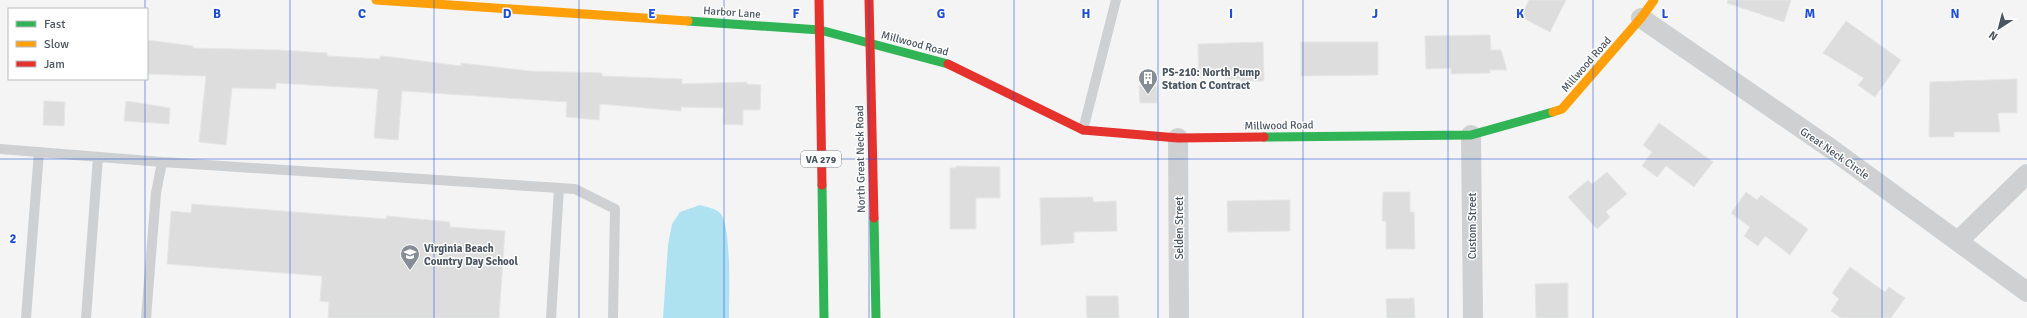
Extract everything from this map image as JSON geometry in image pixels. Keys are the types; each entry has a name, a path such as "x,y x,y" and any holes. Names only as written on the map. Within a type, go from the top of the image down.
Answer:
{"street":[{"name":"Harbor Lane","path":"376,0 548,6 820,30 869,43"},
{"name":"VA 279","path":"819,0 824,318"},
{"name":"North Great Neck Road","path":"869,0 876,318"},
{"name":"Millwood Road","path":"869,43 941,61 1083,130 1178,138 1471,135 1562,109 1641,18 1654,0"},
{"name":"Great Neck Circle","path":"1641,18 1830,148 2027,292"},
{"name":"Custom Street","path":"1471,135 1473,318"},
{"name":"Selden Street","path":"1178,138 1179,318"},
{"path":"1958,241 2027,174"}],"lane":[{"path":"1083,130 1116,0"},
{"path":"0,149 162,162 575,189 614,209 612,318"},
{"path":"26,318 39,152"},
{"path":"86,318 98,157"},
{"path":"146,318 156,193 162,162"},
{"path":"551,318 559,188"}],"water":[{"path":"700,205 718,211 724,220 729,262 729,318 663,318 668,245 672,224 680,212"}],"building":[{"path":"1529,0 1566,0 1550,32 1521,17"},
{"path":"1728,0 1791,0 1784,22 1727,3"},
{"path":"1846,21 1901,60 1875,97 1858,85 1864,78 1823,53"},
{"path":"1490,35 1491,50 1501,50 1507,70 1490,70 1490,73 1451,74 1451,68 1426,69 1425,36"},
{"path":"148,40 193,46 193,48 280,50 327,53 327,56 380,59 380,56 461,66 461,63 530,71 602,73 602,76 682,79 682,84 747,82 747,84 761,85 760,110 743,110 743,125 723,124 724,108 681,107 681,111 600,104 599,120 566,117 567,102 402,91 398,140 374,138 378,89 276,83 276,89 232,88 226,145 199,142 206,76 148,74"},
{"path":"1263,42 1264,81 1225,79 1225,76 1199,77 1198,44"},
{"path":"1301,42 1378,42 1378,75 1301,76"},
{"path":"2017,79 2017,113 1998,113 2000,132 1954,132 1954,137 1929,137 1930,82"},
{"name":"PS-210: North Pump Station C Contract","path":"1139,86 1157,86 1157,103 1140,103"},
{"path":"44,101 65,102 64,126 43,125"},
{"path":"126,101 170,108 169,124 124,121"},
{"path":"1659,123 1713,162 1694,187 1666,166 1657,177 1642,166 1652,152 1643,145"},
{"path":"956,166 1000,167 1000,198 976,198 976,229 950,229 950,168 956,168"},
{"path":"1607,172 1627,194 1606,212 1610,217 1597,229 1568,197 1588,180 1592,184"},
{"path":"1383,192 1410,192 1410,212 1414,212 1415,249 1386,249 1386,221 1382,221"},
{"path":"1746,192 1757,200 1761,195 1808,229 1790,255 1765,236 1758,246 1744,236 1750,227 1731,213"},
{"path":"1093,197 1093,202 1116,201 1117,231 1074,232 1074,243 1041,245 1040,198"},
{"path":"1290,200 1290,231 1228,232 1227,201"},
{"path":"192,204 386,219 387,216 450,222 450,227 505,231 499,318 328,318 329,302 320,301 322,276 167,264 171,211 191,213"},
{"path":"1850,267 1885,292 1889,287 1905,298 1891,318 1841,318 1831,311 1839,299 1832,293"},
{"path":"1568,283 1568,318 1536,318 1535,284"},
{"path":"1086,296 1118,296 1119,318 1087,318"},
{"path":"1414,298 1415,318 1387,318 1386,299"}],"traffic: fast":[{"path":"688,21 820,30 948,64"},
{"path":"1264,137 1471,135 1553,112"},
{"path":"822,185 824,318"},
{"path":"874,218 876,318"}],"traffic: slow":[{"path":"376,0 688,21"},
{"path":"1553,112 1562,109 1641,18 1654,0"}],"traffic: jam":[{"path":"819,0 822,185"},
{"path":"869,0 874,218"},
{"path":"948,64 1083,130 1178,138 1264,137"}],"place":[{"name":"PS-210: North Pump Station C Contract","path":"1148,95"},
{"name":"Virginia Beach Country Day School","path":"410,271"}]}
